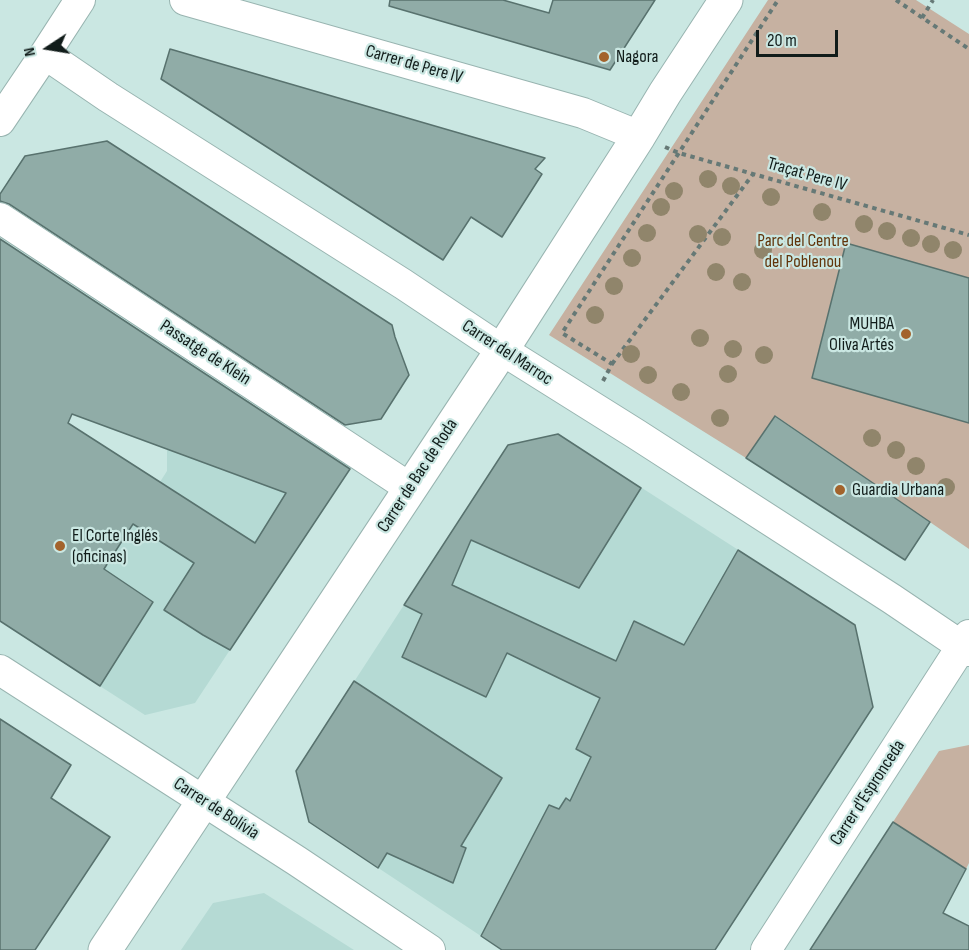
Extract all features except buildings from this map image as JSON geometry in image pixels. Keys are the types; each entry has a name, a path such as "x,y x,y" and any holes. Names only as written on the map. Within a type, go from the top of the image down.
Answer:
{"main road":[{"name":"Carrer de Bac de Roda","path":"105,950 502,350 726,0"}],"street":[{"path":"0,120 80,0"},
{"name":"Carrer de Pere IV","path":"185,0 583,113 639,136"},
{"name":"Carrer del Marroc","path":"45,54 108,97 403,284 502,350 892,599 967,644"},
{"name":"Passatge de Klein","path":"0,218 410,488"},
{"name":"Carrer d'Espronceda","path":"766,950 967,644"},
{"name":"Carrer de Bolívia","path":"0,670 297,861 430,950"}],"path":[{"path":"612,364 562,333 778,0"},
{"path":"896,0 969,49"},
{"path":"922,18 933,0"},
{"name":"Traçat Pere IV","path":"639,136 679,153 969,235"},
{"path":"603,382 612,364 753,174"}],"shaded area":[{"path":"558,434 855,625 873,707 715,950 502,950 309,822 296,771 508,445"},
{"path":"310,438 351,466 195,703 145,715 50,654 167,471 167,449 279,490"},
{"path":"264,893 354,950 181,950 213,903"}],"green space":[{"name":"Parc del Centre del Poblenou","path":"768,0 916,0 969,34 969,549 776,416 746,458 549,335"},
{"path":"969,745 969,863 966,869 893,822 939,751"}],"place":[{"name":"Nagora","path":"604,57"},
{"name":"MUHBA Oliva Artés","path":"906,334"},
{"name":"Guardia Urbana","path":"840,490"},
{"name":"El Corte Inglés (oficinas)","path":"60,546"}]}
